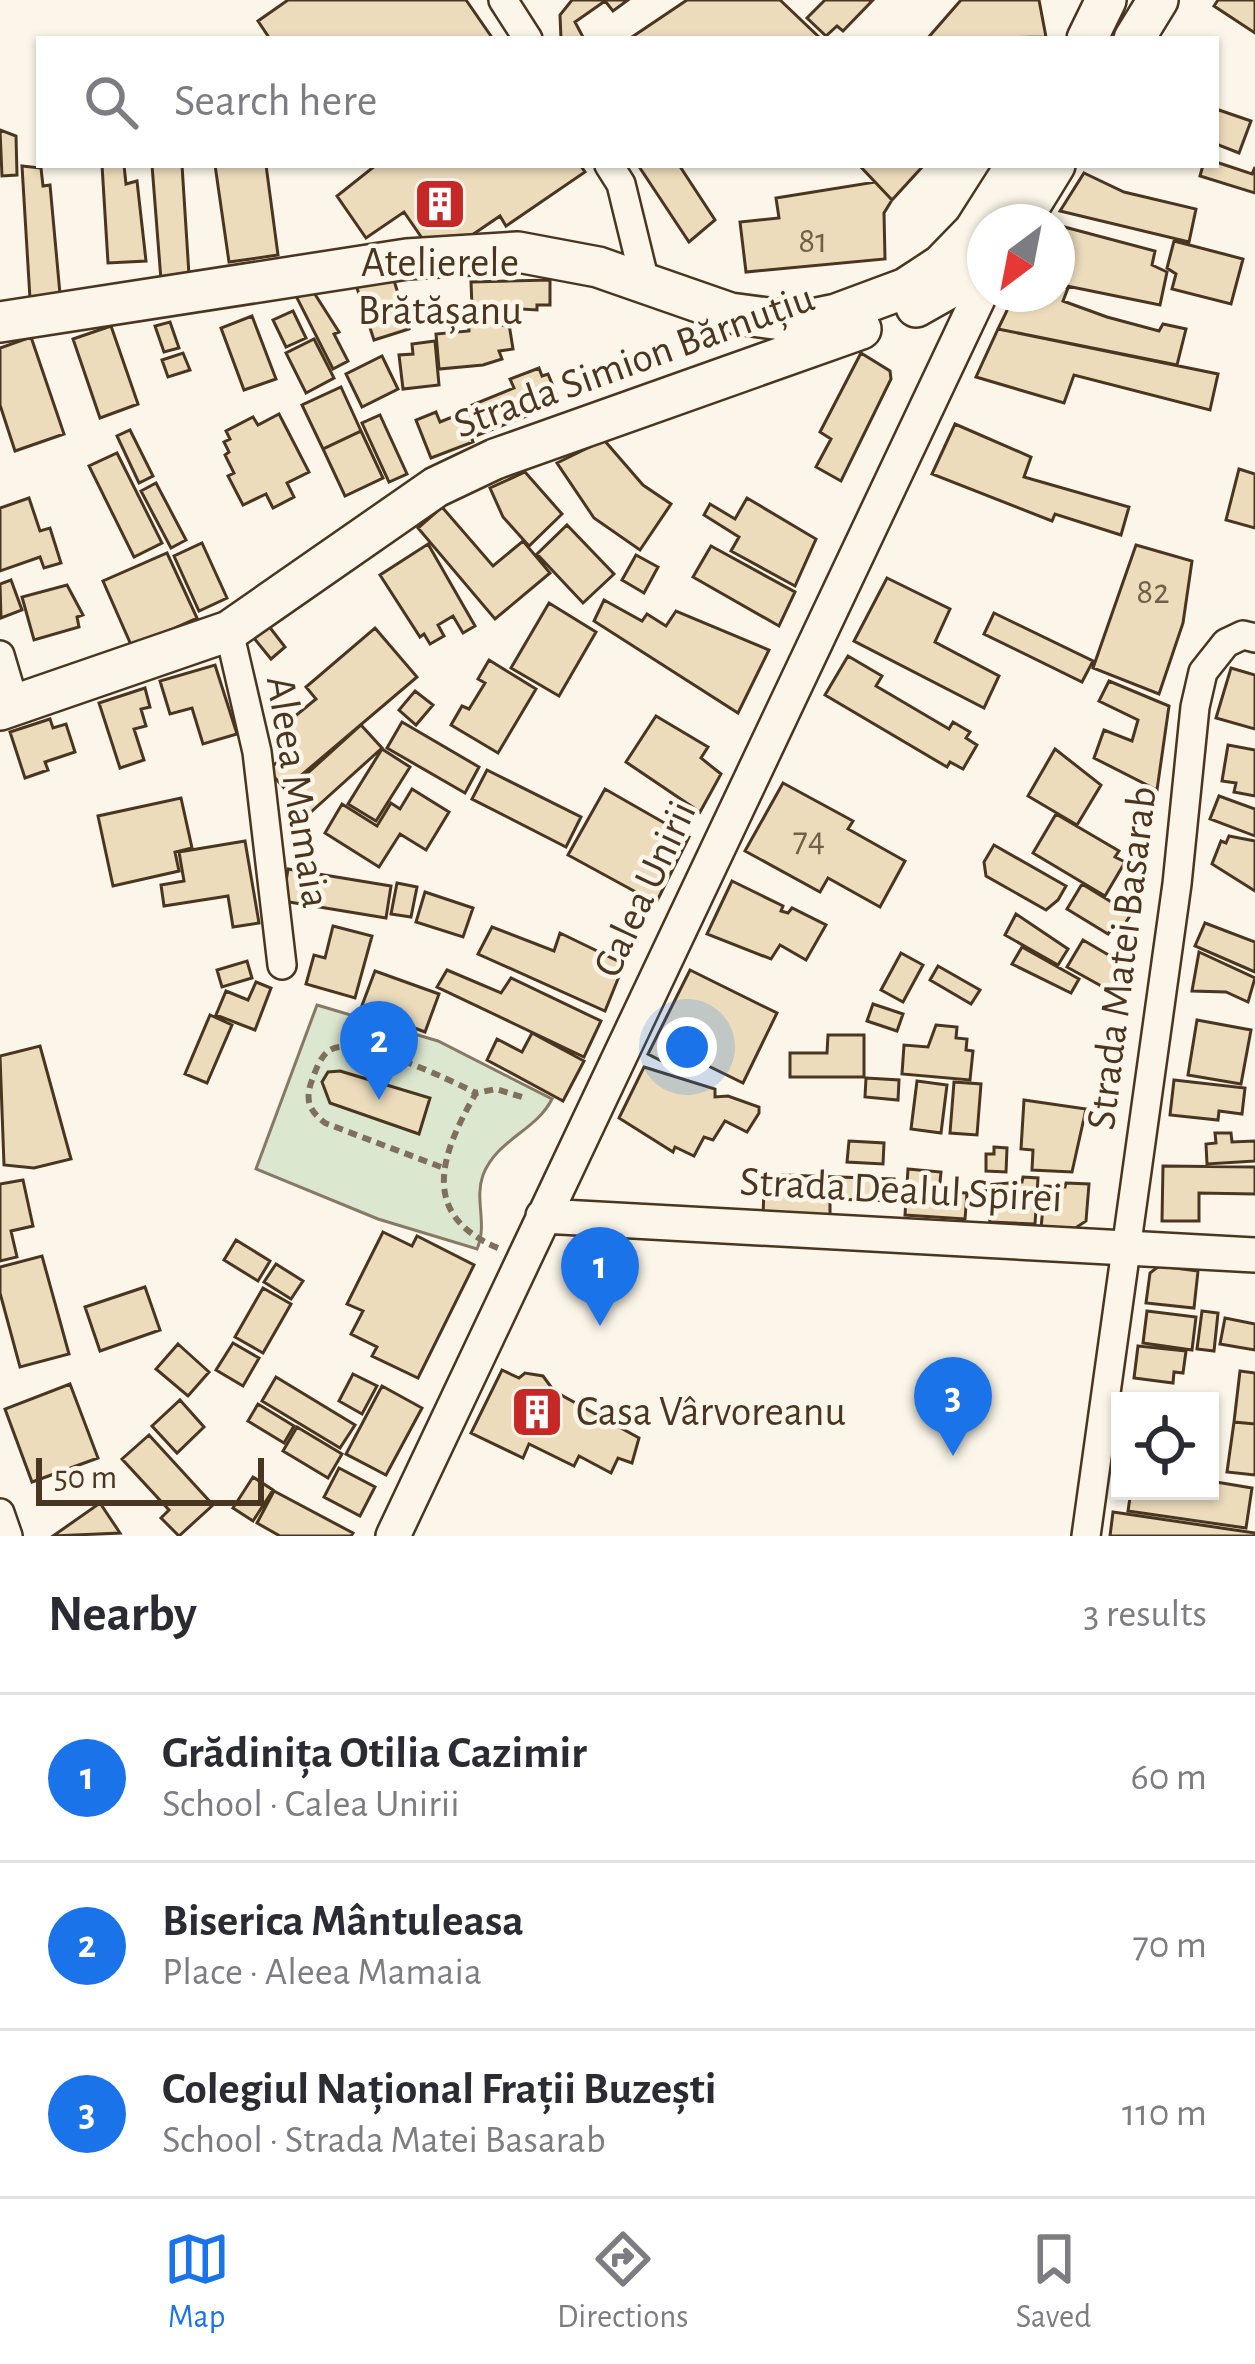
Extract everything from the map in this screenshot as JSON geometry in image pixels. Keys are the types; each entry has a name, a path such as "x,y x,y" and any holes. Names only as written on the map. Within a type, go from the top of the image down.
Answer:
{"main road":[{"path":"1135,36 1158,0"},
{"path":"999,204 1015,168"},
{"path":"1031,204 1053,168"},
{"path":"0,322 466,254 550,255 730,313 797,322 836,314 906,287 967,254"},
{"name":"Strada Simion Bărnuțiu","path":"7,706 229,632 436,487 495,459 904,313 967,260"}],"street":[{"path":"503,0 526,36"},
{"path":"611,168 621,184 645,282"},
{"name":"Calea Unirii","path":"393,1536 972,312"},
{"name":"Aleea Mamaia","path":"229,632 257,752 282,965"},
{"name":"Strada Matei Basarab","path":"1086,1536 1174,905 1195,707 1203,671 1215,654 1243,635 1255,638"},
{"path":"0,655 7,706"},
{"name":"Strada Dealul Spirei","path":"543,1216 1255,1255"},
{"path":"0,1513 8,1536"}],"path":[{"path":"441,1167 326,1123 311,1112 307,1096 326,1052 359,1048 435,1072 476,1093 496,1089 522,1097"},
{"path":"476,1093 441,1167 444,1201 465,1228 490,1246 524,1257"}],"green space":[{"path":"317,1005 438,1041 552,1099 497,1152 483,1175 477,1249 378,1219 256,1169"}],"building":[{"path":"288,0 466,0 491,36 268,36 258,21"},
{"path":"572,0 628,0 613,11 605,1 575,22 582,36 561,36 560,15"},
{"path":"687,0 780,0 818,36 633,36"},
{"path":"825,0 873,0 843,31 837,26 826,36 807,18"},
{"path":"961,0 1039,0 1046,36 930,36"},
{"path":"1218,0 1255,0 1255,33 1214,6"},
{"path":"1219,110 1251,121 1239,153 1219,145"},
{"path":"0,130 16,136 17,175 2,176"},
{"path":"1219,163 1252,174 1255,167 1255,193 1200,176 1202,168 1219,168"},
{"path":"22,166 41,168 43,186 50,185 60,294 30,299"},
{"path":"102,168 124,168 126,184 137,181 146,261 108,263"},
{"path":"152,168 182,168 189,275 161,280"},
{"path":"215,168 266,168 278,255 229,262"},
{"name":"Atelierele Brătășanu","path":"372,168 582,168 585,172 506,226 500,216 472,235 424,241 404,212 366,238 337,196"},
{"path":"640,168 681,168 715,220 689,242"},
{"path":"862,168 921,168 892,200"},
{"path":"1084,173 1124,192 1196,209 1189,242 1075,215 1075,204 1064,204"},
{"path":"875,182 892,200 884,213 885,259 746,272 740,222 779,218 776,198"},
{"path":"1075,230 1155,251 1152,265 1167,272 1160,305 1075,288"},
{"path":"1174,241 1243,259 1231,304 1172,289 1176,274 1167,268"},
{"path":"392,274 409,329 374,340 356,285"},
{"path":"550,280 550,305 537,305 537,310 472,306 471,282"},
{"path":"311,288 339,332 334,334 348,361 333,369 296,296"},
{"path":"1075,305 1159,331 1163,324 1186,329 1177,365 998,329 1006,312 1075,312"},
{"path":"497,308 498,326 509,324 513,349 499,351 502,359 483,365 439,369 436,334 469,331 468,310"},
{"path":"293,311 306,338 286,347 273,320"},
{"path":"252,316 276,379 244,390 221,328"},
{"path":"170,322 179,348 164,352 155,326"},
{"path":"111,326 138,404 100,418 73,339"},
{"path":"998,329 1218,374 1210,410 1074,375 1064,403 976,377"},
{"path":"31,337 64,434 15,451 0,405 0,348"},
{"path":"314,339 334,378 306,393 286,353"},
{"path":"435,341 439,385 403,389 399,355 413,354 412,344"},
{"path":"183,353 190,370 168,377 162,360"},
{"path":"861,353 890,371 891,379 841,481 816,467 831,439 820,432"},
{"path":"382,356 398,389 362,407 346,374"},
{"path":"539,368 542,376 548,374 560,403 478,435 467,407 514,388 510,379"},
{"path":"341,387 361,431 323,449 302,405"},
{"path":"436,412 440,422 462,413 473,442 431,458 416,420"},
{"path":"279,414 309,472 287,483 294,497 273,508 266,494 243,505 228,476 234,473 225,455 229,452 224,442 230,439 226,431 253,417 258,425"},
{"path":"380,415 407,474 389,482 362,423"},
{"path":"955,424 1031,457 1024,477 1129,507 1121,535 1055,514 1052,521 932,474"},
{"path":"130,430 153,476 139,483 117,436"},
{"path":"361,431 383,478 345,496 323,449"},
{"path":"604,440 643,485 671,504 640,550 594,518 557,463"},
{"path":"117,453 162,543 134,557 89,466"},
{"path":"1239,469 1255,474 1255,528 1226,520"},
{"path":"525,472 562,514 529,546 503,517 490,488"},
{"path":"156,483 186,540 171,548 141,491"},
{"path":"29,498 40,531 50,528 61,563 44,568 40,557 0,571 0,508"},
{"path":"747,498 816,539 795,586 731,551 739,537 704,515 710,504 735,519"},
{"path":"442,507 493,566 523,541 550,573 495,619 418,528"},
{"path":"567,525 614,574 583,603 537,554"},
{"path":"202,543 227,598 199,611 174,556"},
{"path":"428,544 475,626 463,633 453,616 438,625 444,636 430,644 424,634 420,637 380,575"},
{"path":"1136,545 1192,561 1183,623 1159,694 1093,668"},
{"path":"711,546 795,592 779,626 693,577"},
{"path":"167,553 197,618 132,647 103,581"},
{"path":"636,555 658,567 644,593 622,580"},
{"path":"887,578 950,609 935,642 999,676 984,708 854,641"},
{"path":"11,580 22,610 1,618 0,584"},
{"path":"67,585 83,615 77,617 79,627 34,640 22,597"},
{"path":"604,600 642,621 647,614 666,626 676,611 769,650 738,713 594,621"},
{"path":"549,603 596,632 559,696 511,668"},
{"path":"994,613 1093,661 1082,682 984,634"},
{"path":"268,625 285,647 271,659 253,637"},
{"path":"375,628 417,677 285,789 268,770 283,757 277,750 292,737 283,726 316,699 306,687"},
{"path":"848,656 882,676 876,686 949,729 953,722 970,732 966,738 977,745 963,769 950,762 947,767 825,695"},
{"path":"489,660 536,689 498,753 451,725 462,706 469,709 485,683 478,679"},
{"path":"215,665 237,734 203,744 192,708 170,714 160,681"},
{"path":"1231,668 1255,675 1255,729 1216,718"},
{"path":"1109,681 1169,706 1157,790 1094,758 1104,730 1132,741 1138,720 1099,701"},
{"path":"145,688 150,707 141,709 146,726 134,729 144,760 120,768 99,703"},
{"path":"415,691 433,705 416,725 399,710"},
{"path":"656,716 708,747 701,758 721,774 700,812 626,762"},
{"path":"50,719 53,728 66,724 75,752 45,762 48,770 25,778 10,732"},
{"path":"402,722 479,767 465,793 387,748"},
{"path":"361,725 382,748 311,812 290,789"},
{"path":"1228,745 1255,750 1255,796 1234,792 1236,783 1222,781"},
{"path":"382,749 410,767 376,821 348,804"},
{"path":"1055,749 1101,785 1077,825 1028,796"},
{"path":"487,770 581,817 566,847 472,799"},
{"path":"783,783 853,821 848,829 905,861 880,907 828,878 820,892 745,851"},
{"path":"412,789 449,812 426,850 400,834 379,867 325,833 342,804 377,826 391,803 400,809"},
{"path":"605,789 689,837 656,903 568,855"},
{"path":"1219,796 1255,809 1255,836 1210,819"},
{"path":"181,798 192,848 175,852 179,871 113,886 98,816"},
{"path":"1056,814 1119,851 1115,857 1125,862 1105,896 1033,853"},
{"path":"1229,836 1255,841 1255,891 1212,864 1221,841 1226,843"},
{"path":"245,841 259,923 233,927 228,896 164,906 161,885 184,881 179,852"},
{"path":"994,845 1066,886 1058,900 1046,910 986,876 984,862"},
{"path":"288,869 391,886 386,918 283,901"},
{"path":"732,881 783,906 781,911 788,913 792,908 826,925 806,960 780,945 771,959 707,934"},
{"path":"397,883 417,887 411,917 391,914"},
{"path":"1082,884 1131,914 1120,932 1113,927 1108,934 1067,909"},
{"path":"425,892 473,908 463,937 416,922"},
{"path":"1016,914 1068,949 1058,965 1005,935"},
{"path":"1205,923 1255,942 1255,972 1195,946"},
{"path":"333,926 372,936 355,998 306,984 314,955 325,958"},
{"path":"492,927 554,951 560,933 624,964 605,1011 478,954"},
{"path":"1083,940 1124,964 1123,998 1067,967"},
{"path":"1022,947 1079,979 1071,993 1012,964"},
{"path":"1199,952 1255,978 1248,1002 1226,992 1192,991"},
{"path":"901,953 923,965 903,1002 881,990"},
{"path":"247,961 252,978 222,987 217,970"},
{"path":"938,966 980,990 971,1004 930,980"},
{"path":"447,970 501,993 511,978 601,1021 584,1057 437,987"},
{"path":"690,970 777,1013 743,1083 690,1057 683,1072 648,1054"},
{"path":"375,971 439,994 425,1032 361,1008"},
{"path":"256,982 271,988 255,1030 216,1015 226,991 248,1000"},
{"path":"873,1004 903,1014 897,1031 867,1021"},
{"path":"210,1015 232,1025 207,1083 185,1074"},
{"path":"1197,1020 1251,1030 1241,1084 1188,1075"},
{"path":"936,1025 957,1027 956,1038 967,1039 966,1050 973,1051 970,1080 902,1074 904,1045 928,1047"},
{"path":"532,1033 584,1061 563,1101 487,1060 497,1039 522,1052"},
{"path":"828,1035 864,1035 864,1077 790,1077 790,1053 827,1053"},
{"path":"40,1046 71,1159 34,1168 4,1165 0,1056"},
{"path":"644,1067 715,1089 715,1097 728,1096 759,1107 759,1113 747,1132 725,1121 713,1140 704,1137 694,1156 675,1147 673,1152 619,1118"},
{"path":"340,1071 430,1098 419,1134 330,1103 322,1082 328,1072"},
{"path":"866,1078 899,1080 898,1100 865,1097"},
{"path":"1174,1080 1245,1088 1242,1114 1219,1111 1218,1120 1170,1115"},
{"path":"917,1081 947,1085 941,1133 911,1129"},
{"path":"954,1082 981,1084 977,1135 950,1133"},
{"path":"1024,1100 1086,1109 1072,1172 1032,1170 1033,1150 1021,1149"},
{"path":"1215,1133 1231,1133 1232,1142 1255,1141 1255,1161 1207,1164 1206,1144 1216,1143"},
{"path":"849,1141 884,1143 883,1164 847,1162"},
{"path":"994,1147 1007,1148 1006,1172 986,1171 986,1154 994,1154"},
{"path":"1163,1166 1255,1167 1255,1194 1199,1193 1199,1221 1162,1221"},
{"path":"908,1169 941,1172 939,1192 967,1193 965,1219 905,1215"},
{"path":"755,1174 894,1179 893,1201 830,1199 830,1218 763,1215 764,1190 754,1190"},
{"path":"1023,1177 1038,1178 1035,1224 990,1222 985,1185 1022,1182"},
{"path":"23,1180 33,1226 11,1231 17,1257 0,1261 0,1184"},
{"path":"1066,1183 1089,1184 1086,1221 1071,1231 1041,1228 1045,1186 1065,1187"},
{"path":"383,1232 412,1246 417,1236 474,1265 418,1378 372,1356 377,1347 351,1334 363,1311 347,1304"},
{"path":"236,1240 270,1261 258,1281 224,1260"},
{"path":"42,1256 69,1354 20,1367 0,1293 0,1267"},
{"path":"276,1264 303,1281 291,1299 264,1282"},
{"path":"1159,1266 1198,1271 1194,1308 1146,1303 1150,1273"},
{"path":"145,1287 160,1330 100,1351 85,1307"},
{"path":"263,1288 291,1304 263,1353 235,1337"},
{"path":"1147,1311 1196,1317 1192,1350 1143,1343"},
{"path":"1202,1311 1218,1313 1214,1351 1197,1349"},
{"path":"1225,1318 1255,1324 1255,1350 1220,1344"},
{"path":"233,1343 259,1358 243,1386 216,1370"},
{"path":"178,1344 209,1372 188,1396 156,1369"},
{"path":"1138,1346 1186,1351 1183,1373 1174,1372 1173,1383 1134,1378"},
{"name":"Casa Vârvoreanu","path":"502,1370 519,1378 525,1373 543,1376 554,1391 639,1438 632,1463 618,1458 611,1473 579,1456 574,1466 529,1444 523,1458 471,1433"},
{"path":"1240,1371 1255,1373 1255,1424 1234,1422"},
{"path":"353,1374 377,1386 362,1414 339,1401"},
{"path":"276,1377 355,1425 340,1448 262,1401"},
{"path":"70,1384 98,1458 32,1482 5,1409"},
{"path":"382,1386 422,1408 386,1475 346,1454"},
{"path":"180,1400 204,1427 177,1453 152,1426"},
{"path":"258,1404 294,1426 284,1443 248,1421"},
{"path":"1234,1422 1255,1424 1255,1475 1227,1472"},
{"path":"297,1427 342,1454 328,1478 283,1451"},
{"path":"149,1435 213,1505 179,1536 161,1518 169,1510 122,1459"},
{"path":"339,1468 375,1487 360,1516 324,1497"},
{"path":"253,1477 273,1490 253,1521 233,1508"},
{"path":"1219,1482 1252,1488 1246,1528 1128,1511 1130,1500 1219,1500"},
{"path":"274,1491 353,1533 280,1536 257,1523"},
{"path":"100,1503 120,1533 53,1536"},
{"path":"1113,1512 1255,1533 1255,1536 1110,1536"}],"place":[{"name":"Atelierele Brătășanu","path":"440,204"},
{"name":"Biserica Mântuleasa","path":"379,1100"},
{"name":"Grădinița Otilia Cazimir","path":"600,1326"},
{"name":"Casa Vârvoreanu","path":"537,1412"},
{"name":"Colegiul Național Frații Buzești","path":"953,1456"}]}
